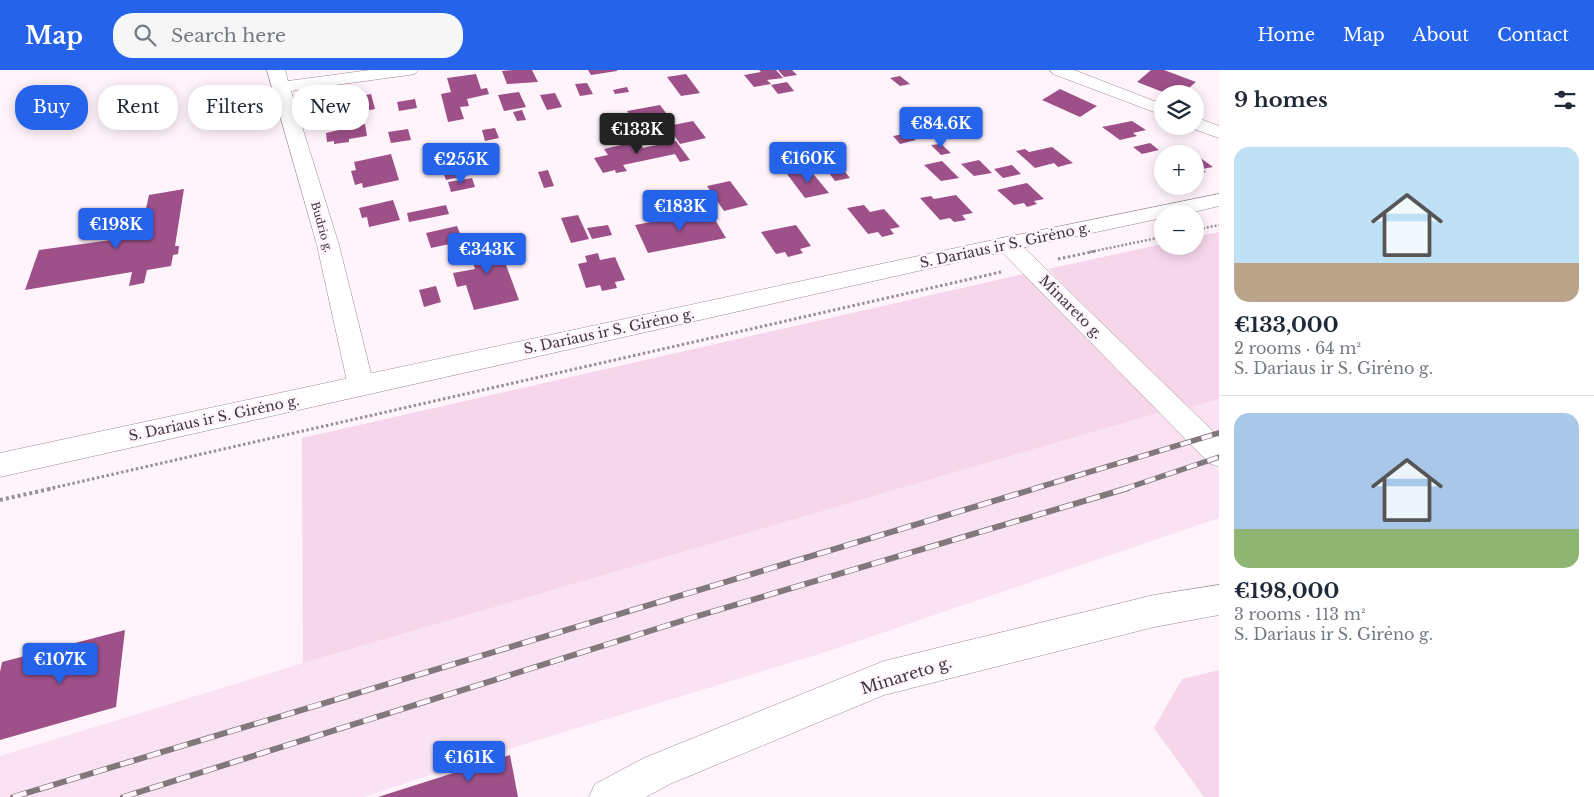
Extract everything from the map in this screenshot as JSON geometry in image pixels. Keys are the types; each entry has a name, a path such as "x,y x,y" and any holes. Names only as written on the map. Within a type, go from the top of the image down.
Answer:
{"street":[{"path":"279,78 409,70"},
{"path":"1058,70 1154,107"},
{"name":"Budrio g.","path":"279,78 328,245 361,386"},
{"path":"1204,126 1219,132"},
{"name":"S. Dariaus ir S. Girėno g.","path":"0,465 1007,244 1219,200"},
{"name":"Minareto g.","path":"1007,244 1219,455"},
{"name":"Minareto g.","path":"608,797 657,771 884,678 1154,610 1219,600"}],"path":[{"path":"1204,228 1219,225"},
{"path":"0,500 1029,265 1154,239"}],"shaded area":[{"path":"1219,232 1219,399 1186,409 1048,269 1154,246 1154,255 1204,255 1204,235"},
{"path":"1024,274 1161,412 303,663 302,438"},
{"path":"1219,399 1219,441 1186,409"},
{"path":"1161,412 1219,471 1219,518 829,651 512,748 364,797 0,797 0,756 303,663"},
{"path":"1219,670 1219,797 1204,797 1154,728 1182,679"}],"building":[{"path":"532,70 538,82 507,84 502,71"},
{"path":"588,70 617,70 617,71 591,75"},
{"path":"759,70 776,70 783,78 767,80 771,84 754,87 744,75 761,72"},
{"path":"778,70 792,70 797,75 784,77"},
{"path":"1151,70 1164,70 1196,82 1192,85 1154,85 1154,89 1137,82"},
{"path":"476,74 481,89 487,88 489,94 467,99 469,106 460,107 464,119 448,122 441,94 451,92 447,78"},
{"path":"686,74 700,93 681,96 667,77"},
{"path":"900,76 910,84 900,86 890,78"},
{"path":"787,82 794,91 778,94 771,85"},
{"path":"587,83 593,94 580,96 575,84"},
{"path":"627,87 629,92 615,94 613,90"},
{"path":"1060,89 1097,106 1080,117 1042,100"},
{"path":"519,92 526,107 504,111 498,95"},
{"path":"555,93 562,107 547,110 540,95"},
{"path":"369,94 371,94 375,109 369,110"},
{"path":"415,99 417,108 399,111 397,102"},
{"path":"660,105 672,121 638,128 627,111"},
{"path":"522,110 526,120 517,121 513,112"},
{"path":"693,121 706,138 680,144 668,126"},
{"path":"1132,121 1146,130 1133,133 1137,136 1120,140 1102,127"},
{"path":"495,128 499,138 485,141 482,130"},
{"path":"408,129 411,140 391,143 388,132"},
{"path":"339,130 366,130 367,136 349,139 349,142 334,144 334,141 327,142 326,133"},
{"path":"909,133 916,140 900,144 893,136"},
{"path":"639,141 643,148 676,141 690,160 680,162 675,154 623,165 627,171 616,173 615,170 603,173 594,158 608,155 604,149"},
{"path":"1150,143 1154,146 1154,151 1142,154 1133,147"},
{"path":"941,144 951,153 941,155 931,145"},
{"path":"1052,147 1073,163 1058,167 1054,163 1035,168 1016,151 1025,149 1029,152"},
{"path":"458,148 469,175 446,180 436,153"},
{"path":"391,154 399,180 363,188 362,183 355,185 351,171 356,170 354,162"},
{"path":"979,160 992,173 974,176 961,164"},
{"path":"1204,160 1213,167 1204,169"},
{"path":"942,161 959,178 941,181 924,165"},
{"path":"837,162 850,178 835,181 823,165"},
{"path":"1012,165 1021,174 1003,178 994,169"},
{"path":"548,170 554,186 544,188 538,172"},
{"path":"810,170 829,193 805,198 787,174"},
{"path":"472,178 475,187 451,192 448,182"},
{"path":"730,181 748,205 724,211 707,186"},
{"path":"1027,183 1044,199 1034,201 1037,204 1027,207 1024,203 1014,205 997,190"},
{"path":"184,189 175,246 179,246 178,254 173,255 171,266 147,270 144,283 129,286 132,272 25,290 39,250 140,236 149,195"},
{"path":"956,195 973,213 962,215 966,220 954,222 950,218 940,220 920,198 931,196 934,199"},
{"path":"393,200 400,220 369,227 367,217 362,218 359,208"},
{"path":"446,205 449,214 409,222 407,213"},
{"path":"864,205 870,212 884,209 900,227 890,229 894,234 882,237 878,232 868,234 847,208"},
{"path":"710,211 726,238 648,253 635,225"},
{"path":"578,215 589,239 571,243 561,218"},
{"path":"608,225 612,235 592,239 587,228"},
{"path":"796,225 811,246 800,249 803,253 788,257 785,252 776,254 761,232"},
{"path":"457,226 463,241 431,248 426,233"},
{"path":"495,235 519,300 474,310 466,285 457,287 453,273 475,269 466,241"},
{"path":"598,253 600,260 615,257 625,280 615,282 617,288 602,291 600,285 586,288 578,264 587,262 585,256"},
{"path":"436,286 441,302 424,307 419,290"},
{"path":"125,630 116,707 0,740 0,672 2,662"},
{"path":"510,755 518,797 378,797"}],"railway":[{"path":"1033,489 1219,433"},
{"path":"1124,489 1219,457"},
{"path":"13,797 1037,488"},
{"path":"123,797 691,618 1128,488"}]}
